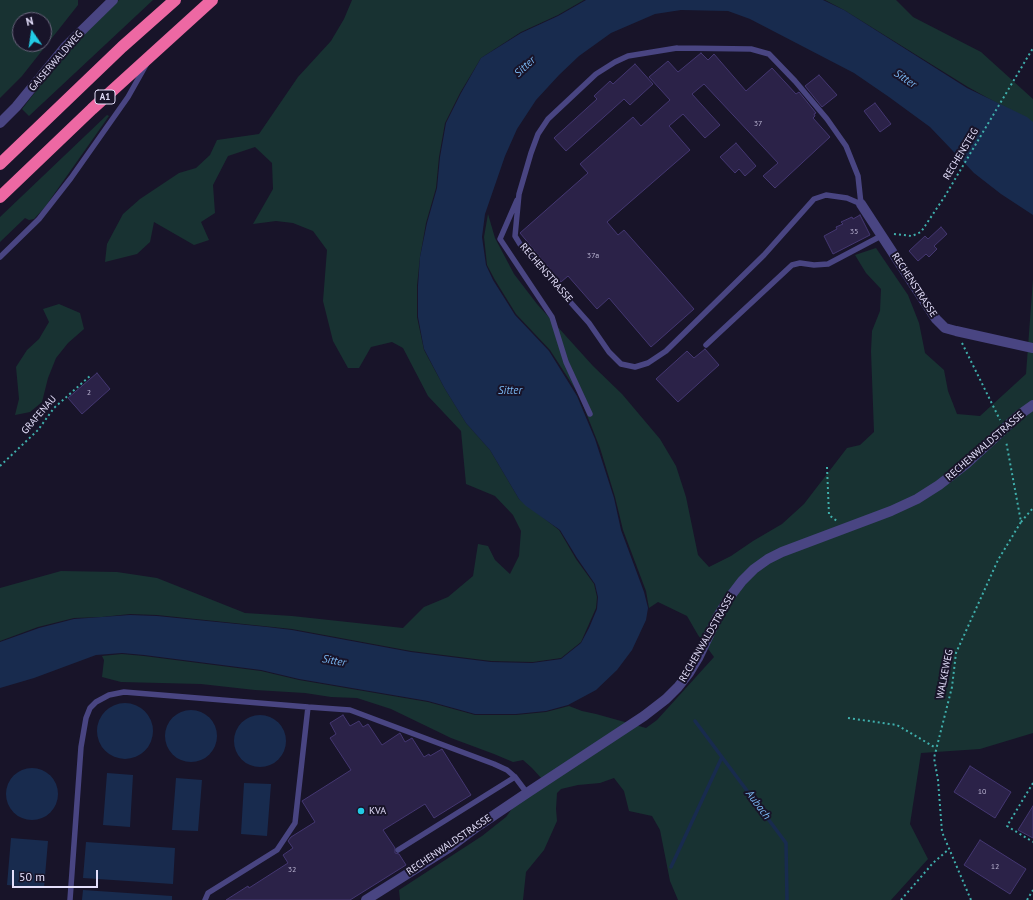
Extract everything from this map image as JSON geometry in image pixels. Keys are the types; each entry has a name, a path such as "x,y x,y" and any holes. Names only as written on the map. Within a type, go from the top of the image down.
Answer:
{"highway":[{"name":"A1","path":"0,164 117,52 175,0"},
{"name":"A1","path":"0,197 92,108 212,0"}],"street":[{"name":"GAISERWALDWEG","path":"0,123 16,107 66,46 113,0"},
{"name":"RECHENSTRASSE","path":"862,204 881,236 936,319 945,328 1033,348"},
{"name":"RECHENWALDSTRASSE","path":"366,900 450,847 478,826 644,716 678,687 698,658 718,616 729,598 742,581 754,569 768,559 782,552 891,511 917,499 939,485 966,464 1019,415 1033,405"}],"lane":[{"name":"RECHENSTRASSE","path":"677,48 751,49 769,54 795,81 846,146 858,176 862,204 847,198 826,195 814,199 764,255 666,352 648,363 635,367 621,364 609,352 589,324 523,249 515,236 520,194 538,134 548,119 596,74 615,62 628,56 677,48"},
{"path":"0,257 39,219 71,178 128,97 154,51"},
{"path":"520,194 500,239 552,317 566,362 590,414"},
{"path":"706,345 792,265 800,263 814,265 828,264 881,236"},
{"path":"70,900 80,747 86,718 90,708 96,702 109,695 124,692 350,710 507,770 515,777 527,793"},
{"path":"205,900 208,893 277,850 295,823 308,707"},
{"path":"398,850 515,777"}],"path":[{"name":"RECHENSTEG","path":"881,236 887,234 912,236 921,232 945,196 1033,48"},
{"path":"956,331 1001,422"},
{"name":"GRAFENAU","path":"0,466 38,430 54,408 90,376"},
{"path":"1006,436 1021,522"},
{"path":"827,466 829,515 846,528"},
{"name":"WALKEWEG","path":"971,900 942,832 938,780 934,758 952,687 956,653 998,560 1021,522 1033,508"},
{"path":"848,718 897,725 936,748"},
{"path":"1033,782 1007,826 1033,842"},
{"path":"901,900 949,849"},
{"path":"1027,900 1033,890"}],"green space":[{"path":"0,0 78,0 78,5 52,38 52,12 12,12 12,52 41,52 22,76 0,98"},
{"path":"119,0 153,0 29,116 22,109 68,50"},
{"path":"352,0 584,0 558,15 521,32 481,58 460,93 445,123 439,157 436,188 426,223 417,286 417,317 424,350 445,389 466,423 490,450 519,499 559,530 576,559 594,584 597,597 596,608 581,642 561,658 533,662 491,661 411,651 292,629 157,615 130,614 74,618 38,627 0,641 0,588 61,571 117,572 157,578 245,613 292,616 403,628 424,607 448,597 473,576 478,544 488,546 495,560 510,574 519,556 521,531 513,515 495,496 466,484 461,431 428,396 403,348 392,342 371,347 359,368 348,368 333,341 323,301 327,250 313,231 293,223 276,221 253,224 273,189 272,163 255,147 228,156 213,185 215,213 201,222 209,240 194,245 154,222 150,242 137,254 105,262 107,244 123,214 140,199 179,173 196,168 210,155 217,140 259,134 298,77 331,41 344,19"},
{"path":"825,0 896,0 913,17 981,52 1033,99 1033,126 1013,112 968,87 844,10"},
{"path":"107,115 109,116 45,207 34,219 29,220 25,218 0,242 0,217"},
{"path":"488,214 495,238 514,274 537,304 593,366 622,394 660,439 676,466 686,497 698,555 709,567 731,556 782,524 804,504 847,448 860,445 874,432 871,351 872,331 880,311 881,289 866,273 855,255 876,248 908,295 919,323 925,353 944,370 948,391 957,414 980,416 1026,374 1033,279 1033,733 980,749 921,753 910,824 928,859 891,900 678,900 670,881 660,830 652,816 629,811 624,791 614,778 600,783 578,785 561,789 557,793 557,821 544,850 526,872 523,900 400,900 399,890 482,836 506,817 514,806 542,779 532,768 523,760 513,762 451,738 391,709 357,698 331,697 305,693 255,690 201,684 121,682 102,677 104,660 102,656 122,654 144,656 261,671 299,680 428,702 475,715 516,715 546,712 569,706 582,711 646,728 657,720 714,657 698,635 687,616 658,602 649,608 646,591 623,530 615,497 600,448 579,395 550,350 516,314 487,265 484,237"},
{"path":"59,304 80,313 84,329 68,343 56,358 48,378 42,402 30,412 15,415 19,399 16,367 27,350 39,339 49,322 43,309"}],"water":[{"name":"Sitter","path":"586,0 823,0 844,10 967,88 1027,117 1033,122 1033,215 1001,194 974,173 930,127 889,97 854,73 750,19 728,11 681,10 655,14 611,33 579,56 559,75 536,100 517,129 505,156 485,214 482,237 486,265 493,280 515,315 549,351 577,396 595,439 614,498 621,530 644,592 648,608 646,620 632,650 617,670 596,690 568,705 546,711 516,714 475,714 428,701 299,679 261,670 122,653 96,655 34,678 0,688 0,642 39,628 74,619 130,615 157,616 267,627 292,630 411,652 491,662 532,663 561,659 581,643 597,609 598,597 595,584 560,530 526,506 519,499 490,450 466,423 445,389 424,349 418,317 418,286 420,257 427,223 437,188 440,157 446,123 481,58 521,33 558,16"},
{"path":"125,703 136,705 145,711 151,720 153,731 151,742 145,751 136,757 125,759 114,757 105,751 99,742 97,731 99,720 105,711 114,705"},
{"path":"186,710 196,710 210,717 217,731 217,741 210,755 196,762 186,762 176,758 169,751 165,741 165,731 169,721 176,714"},
{"path":"255,715 265,715 279,722 286,736 286,746 279,760 265,767 255,767 245,763 238,756 234,746 234,736 238,726 245,719"},
{"path":"32,768 42,770 50,776 56,784 58,794 56,804 50,812 42,818 32,820 22,818 14,812 8,804 6,794 8,784 14,776 22,770"},
{"path":"107,773 133,775 130,827 103,825"},
{"path":"176,778 202,780 198,831 172,830"},
{"path":"244,783 271,784 267,836 241,834"},
{"path":"11,838 48,841 44,888 7,885"},
{"path":"86,842 175,848 173,884 83,878"},
{"path":"83,890 172,896 172,900 82,900"}],"building":[{"path":"701,53 708,60 714,54 746,91 772,68 796,94 799,92 816,113 814,114 815,116 813,118 830,137 775,188 763,176 778,163 704,84 692,94 720,125 705,138 683,114 669,126 690,150 607,222 618,235 624,230 694,309 651,347 609,298 597,309 568,276 561,282 520,233 588,173 580,164 633,117 641,126 670,100 649,77 668,61 678,72"},
{"path":"635,64 653,84 630,105 624,99 566,151 554,138 597,99 594,96 610,81 613,84"},
{"path":"819,75 837,95 822,107 805,86"},
{"path":"875,103 891,124 880,132 864,111"},
{"path":"736,143 756,166 745,176 739,169 735,173 720,157"},
{"path":"860,215 870,235 833,254 824,236 837,229 836,227 843,224 841,222 852,217 853,219"},
{"path":"941,227 947,234 934,246 937,249 929,257 926,254 918,261 909,251 925,236 928,239"},
{"path":"705,349 719,365 678,402 656,379 687,351 694,358"},
{"path":"97,373 110,389 82,414 68,398"},
{"name":"KVA","path":"343,715 350,726 359,721 363,727 368,724 382,745 400,733 405,742 412,738 424,757 429,754 430,756 442,749 471,795 434,818 425,804 383,830 395,848 395,853 399,854 406,865 350,900 226,900 248,886 249,888 288,863 283,855 293,848 288,841 291,837 315,822 302,801 351,770 330,738 336,734 330,723"},
{"path":"970,766 1011,792 995,818 954,792"},
{"path":"1033,806 1033,838 1018,830"},
{"path":"980,840 1026,869 1010,894 964,865"}],"waterway":[{"name":"Aubach","path":"695,721 786,843 787,900"},
{"path":"671,867 722,757"}],"place":[{"name":"KVA","path":"361,811"}]}
